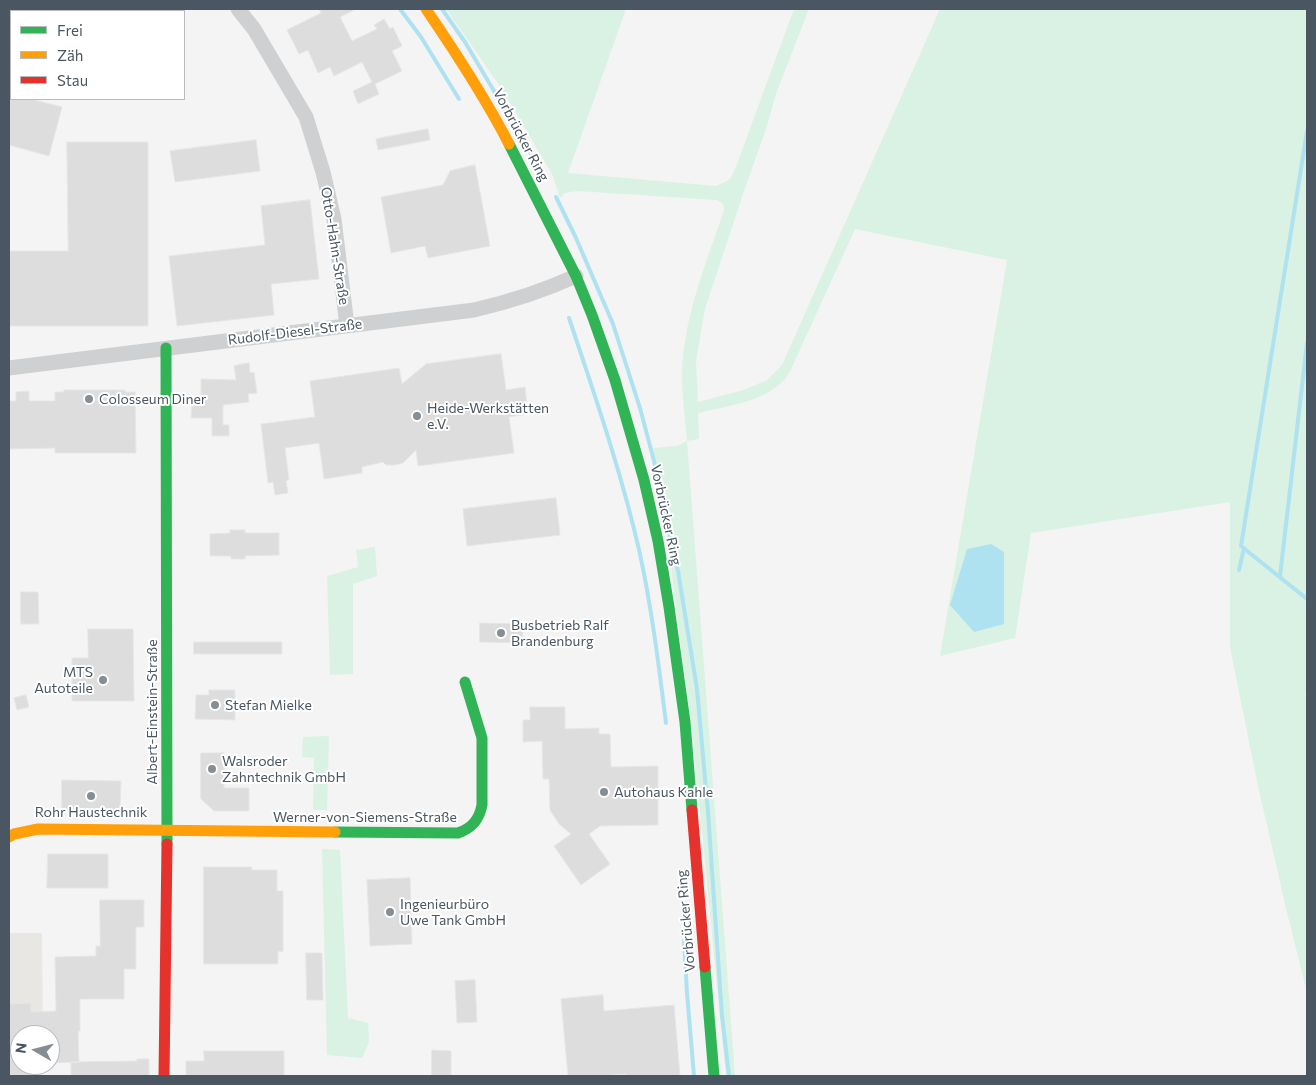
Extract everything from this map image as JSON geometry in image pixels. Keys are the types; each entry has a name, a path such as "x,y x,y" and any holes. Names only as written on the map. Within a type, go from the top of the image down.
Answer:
{"street":[{"name":"Otto-Hahn-Straße","path":"238,9 254,29 306,117 323,172 334,219 347,326"},
{"name":"Vorbrücker Ring","path":"426,9 494,114 576,276 615,380 644,480 658,541 668,598 684,722 714,1076"},
{"name":"Rudolf-Diesel-Straße","path":"9,368 465,311 491,306 531,294 576,276"},
{"name":"Albert-Einstein-Straße","path":"164,1076 167,831 166,348"},
{"name":"Werner-von-Siemens-Straße","path":"167,831 458,834 466,831 477,820 482,805 482,738 465,682"},
{"path":"9,837 14,834 38,829 167,831"}],"shaded area":[{"path":"9,933 42,933 43,1025 10,1025 10,1075 43,1076 9,1076"}],"green space":[{"path":"446,9 626,9 568,173 716,186 729,180 734,172 794,9 809,9 777,91 705,309 696,361 698,402 744,390 767,380 782,365 940,9 1307,9 1307,689 1305,695 1307,701 1307,993 1258,786 1230,647 1230,502 1031,533 1015,638 940,656 1007,260 855,229 789,374 781,383 763,395 731,406 698,413 699,439 687,441 683,399 683,357 689,319 699,282 724,210 723,204 717,200 577,191 565,193 560,198 553,176 502,89"},
{"path":"687,441 735,1076 726,1076 691,720 660,484 653,448 677,446"},
{"path":"375,547 377,576 353,584 353,674 330,675 327,576 358,567 356,550"},
{"path":"329,736 327,810 313,810 314,758 302,757 303,737"},
{"path":"322,849 340,850 348,1018 368,1023 369,1042 362,1058 327,1055"}],"water":[{"path":"991,544 1004,552 1004,624 974,632 950,605 967,549"}],"building":[{"path":"319,9 356,9 340,17 352,41 377,29 374,25 384,19 390,29 393,27 402,46 392,51 402,71 375,84 379,94 358,104 353,91 372,82 362,62 334,76 330,67 318,73 308,50 299,54 287,30 321,13"},
{"path":"9,99 35,100 62,107 49,156 9,145"},
{"path":"428,129 430,140 378,150 376,139"},
{"path":"256,140 260,171 175,182 170,151"},
{"path":"67,142 148,142 148,326 9,326 9,251 68,251"},
{"path":"475,165 490,246 428,258 425,246 391,253 381,197 443,185 450,171"},
{"path":"310,200 319,279 271,284 274,315 177,326 169,256 265,245 261,206"},
{"name":"Heide-Werkstätten e.V.","path":"501,354 506,390 525,387 528,414 509,417 514,453 418,466 416,450 403,463 386,465 383,462 362,467 362,473 324,479 319,443 285,448 289,480 286,481 288,493 275,495 273,482 268,483 261,424 315,417 310,381 399,368 402,384 426,364"},
{"path":"249,363 250,373 254,372 257,393 248,394 249,402 223,405 223,425 229,425 229,436 212,436 212,418 191,418 192,401 201,401 201,379 236,380 234,366"},
{"path":"64,390 125,390 125,392 135,392 136,453 55,453 55,448 9,449 9,401 16,401 16,392 29,391 29,401 55,401 55,392 64,392"},
{"path":"556,498 560,535 467,546 463,509"},
{"path":"230,530 245,530 245,533 279,533 279,555 245,556 245,559 231,559 231,556 210,556 210,534 230,533"},
{"path":"21,592 38,592 39,624 21,624"},
{"name":"Busbetrieb Ralf Brandenburg","path":"480,623 523,624 522,643 480,642"},
{"name":"MTS Autoteile","path":"88,629 133,629 134,701 72,701 72,658 88,658"},
{"path":"194,642 282,642 282,654 194,654"},
{"name":"Stefan Mielke","path":"209,690 235,690 235,720 195,719 196,695 209,695"},
{"path":"26,695 29,707 17,710 14,698"},
{"name":"Autohaus Kahle","path":"530,707 565,707 565,729 599,728 599,734 610,734 611,767 658,766 658,825 600,826 589,834 610,864 581,885 554,846 571,834 559,824 550,810 549,779 543,779 542,741 523,742 523,720 530,720"},
{"name":"Walsroder Zahntechnik GmbH","path":"201,753 224,753 224,788 249,788 249,811 214,811 201,799"},
{"name":"Rohr Haustechnik","path":"62,780 121,781 120,811 62,811"},
{"path":"48,854 108,854 108,888 47,888"},
{"path":"204,867 252,867 251,870 277,870 277,891 283,891 283,952 278,951 278,964 204,964"},
{"name":"Ingenieurbüro Uwe Tank GmbH","path":"410,878 412,944 370,946 367,880"},
{"path":"100,900 144,900 144,927 136,927 136,969 124,969 124,999 80,999 79,1062 60,1063 60,1025 10,1025 10,1075 32,1076 9,1076 9,1004 31,1003 31,1012 56,1011 55,957 96,956 96,946 100,946"},
{"path":"306,953 322,953 323,1000 307,1000"},
{"path":"475,980 477,1022 457,1023 455,981"},
{"path":"603,995 604,1011 674,1005 680,1076 626,1076 626,1074 568,1076 561,999"},
{"path":"432,1050 451,1051 451,1076 432,1076"},
{"path":"204,1051 284,1051 284,1076 186,1076 186,1061 204,1061"},
{"path":"137,1059 149,1059 149,1076 71,1076 71,1062 137,1061"}],"waterway":[{"path":"400,9 421,37 459,99"},
{"path":"442,9 465,42 539,167"},
{"path":"1307,131 1241,546 1307,599"},
{"path":"556,197 613,324 640,408 654,461 678,571 697,689 708,812 722,1016 729,1076"},
{"path":"569,318 608,435 633,524 648,596 666,723"},
{"path":"1280,576 1307,343"},
{"path":"1239,570 1244,548"},
{"path":"684,941 694,1076"}],"traffic: fast":[{"path":"509,144 576,276 592,315 615,380 644,480 658,541 669,607 685,722 692,810"},
{"path":"166,348 167,844"},
{"path":"335,832 458,833 474,823 482,805 482,738 465,682"},
{"path":"705,967 714,1076"}],"traffic: slow":[{"path":"426,9 470,75 509,144"},
{"path":"9,837 14,834 38,829 335,832"}],"traffic: jam":[{"path":"692,810 705,967"},
{"path":"164,1076 167,844"}],"place":[{"name":"Colosseum Diner","path":"89,399"},
{"name":"Heide-Werkstätten e.V.","path":"417,416"},
{"name":"Busbetrieb Ralf Brandenburg","path":"501,633"},
{"name":"MTS Autoteile","path":"103,680"},
{"name":"Stefan Mielke","path":"215,705"},
{"name":"Walsroder Zahntechnik GmbH","path":"212,769"},
{"name":"Autohaus Kahle","path":"604,792"},
{"name":"Rohr Haustechnik","path":"91,796"},
{"name":"Ingenieurbüro Uwe Tank GmbH","path":"390,912"}]}
